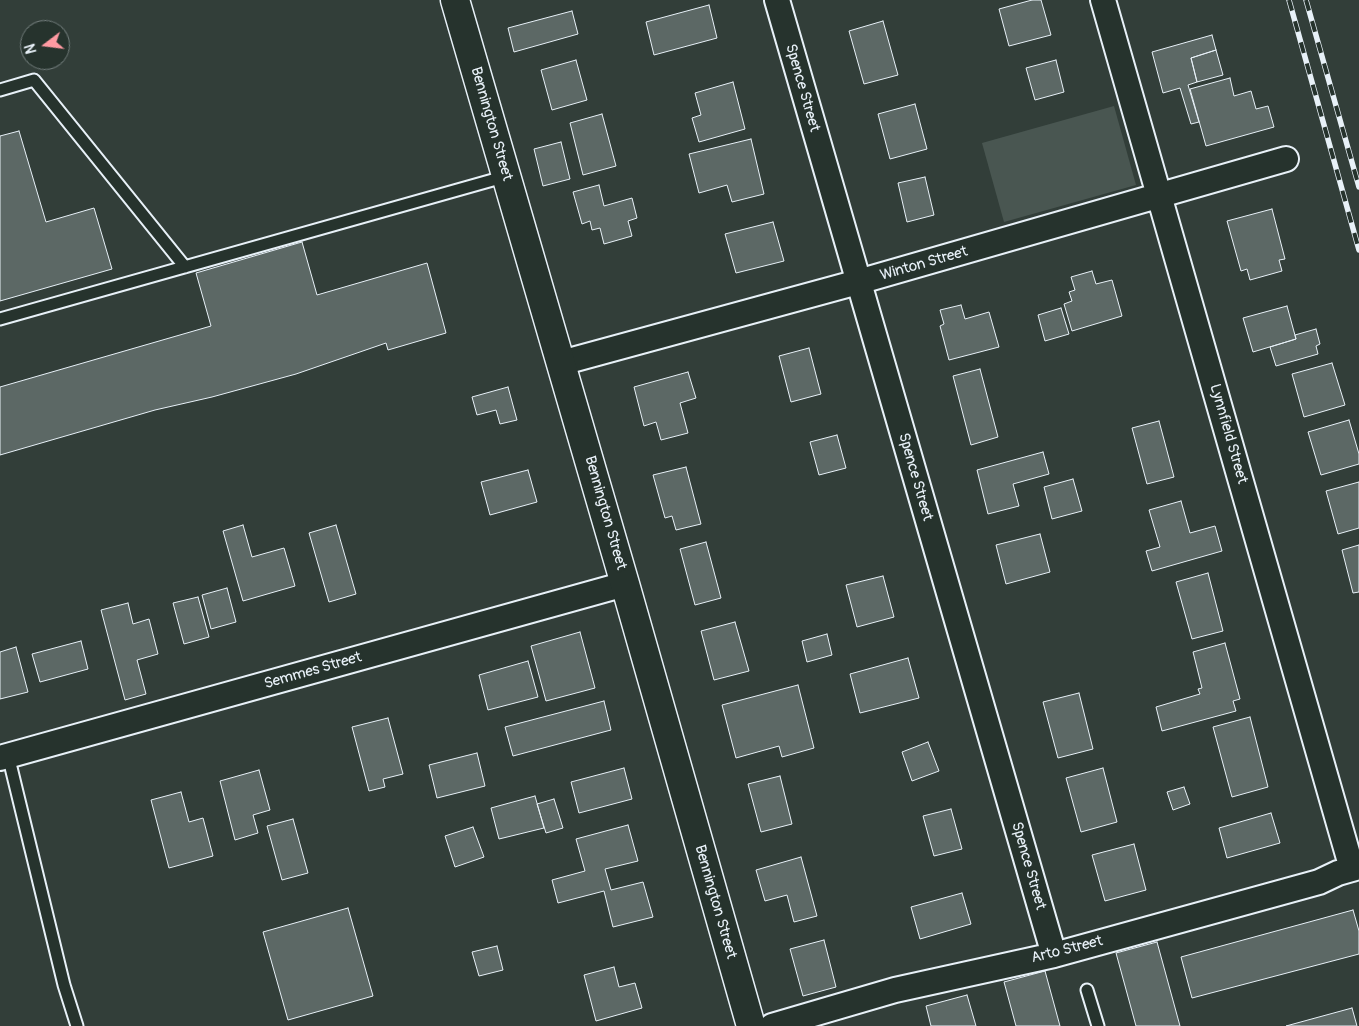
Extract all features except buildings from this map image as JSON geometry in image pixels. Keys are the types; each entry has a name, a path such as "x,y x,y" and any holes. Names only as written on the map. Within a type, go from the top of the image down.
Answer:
{"street":[{"name":"Bennington Street","path":"455,0 625,584 750,1026"},
{"name":"Spence Street","path":"777,0 1054,955"},
{"name":"Lynnfield Street","path":"1103,0 1355,868"},
{"name":"Winton Street","path":"561,363 858,282 1286,159"},
{"name":"Semmes Street","path":"4,756 625,584"},
{"name":"Arto Street","path":"772,1026 895,990 1054,955 1319,882 1338,873 1355,868"}],"lane":[{"path":"0,90 34,80 185,267"},
{"path":"0,319 507,176"},
{"path":"4,756 64,985 77,1026"},
{"path":"1088,990 1098,1026"}],"shaded area":[{"path":"1114,106 1136,185 1004,222 982,143"}],"railway":[{"path":"1289,0 1359,250"},
{"path":"1306,0 1359,187"}]}
